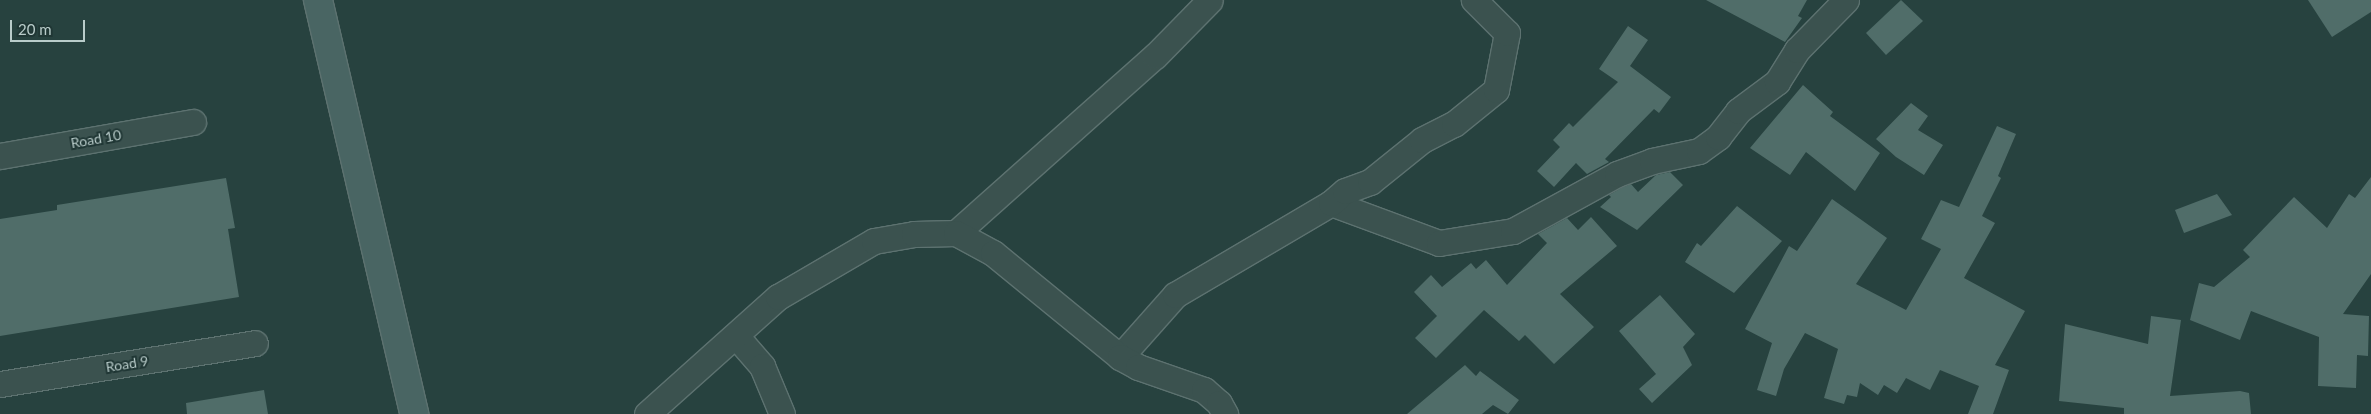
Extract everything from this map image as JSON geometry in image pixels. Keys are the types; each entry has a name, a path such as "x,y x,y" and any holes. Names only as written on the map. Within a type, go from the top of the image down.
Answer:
{"main road":[{"path":"318,0 414,414"}],"street":[{"path":"956,234 1155,56 1210,0"},
{"path":"1120,357 1175,295 1331,203 1345,192 1370,182 1422,140 1454,124 1496,90 1507,33 1474,0"},
{"path":"1331,203 1439,243 1513,231 1618,174 1652,161 1699,151 1718,137 1738,111 1776,82 1797,50 1845,0"},
{"name":"Road 10","path":"0,156 193,122"},
{"path":"647,414 778,298 874,241 914,234 956,234 993,253 1120,357 1138,367 1204,390 1219,403 1225,414"},
{"path":"736,336 762,366 782,414"},
{"name":"Road 9","path":"0,384 254,343"}],"building":[{"path":"1706,0 1807,0 1798,16 1802,18 1785,42"},
{"path":"1901,0 1923,21 1886,55 1866,33"},
{"path":"2308,0 2371,0 2371,12 2332,37"},
{"path":"1628,26 1648,40 1630,66 1671,97 1659,113 1654,109 1605,159 1609,162 1587,174 1576,163 1554,187 1537,171 1560,147 1553,140 1569,123 1573,127 1618,82 1599,69"},
{"path":"1803,85 1833,112 1830,116 1880,153 1855,191 1806,152 1790,175 1750,148"},
{"path":"1911,103 1928,116 1918,130 1943,145 1924,175 1896,157 1876,139"},
{"path":"1997,126 2016,134 1998,176 2001,178 1982,216 1995,223 1964,278 2025,311 1995,365 2009,370 1993,414 1968,414 1979,386 1940,370 1930,390 1906,378 1897,393 1884,385 1878,395 1860,383 1857,397 1847,395 1844,404 1824,398 1838,349 1805,333 1784,369 1776,396 1757,390 1772,343 1745,329 1789,246 1797,251 1832,199 1887,238 1856,284 1906,310 1941,249 1921,239 1941,200 1959,207"},
{"path":"1670,172 1683,185 1637,230 1600,207 1611,197 1609,195 1623,187 1631,184 1638,192 1656,175"},
{"path":"2371,177 2371,274 2343,314 2369,316 2368,356 2357,355 2356,388 2318,386 2319,337 2251,311 2240,340 2190,320 2199,283 2214,287 2250,257 2243,250 2294,197 2327,228 2349,194 2355,198"},
{"path":"226,178 235,228 228,229 239,297 0,336 0,219 57,210 57,205"},
{"path":"2217,194 2232,215 2184,233 2175,210"},
{"path":"1737,206 1782,241 1734,293 1685,262 1697,243 1701,246"},
{"path":"1591,217 1617,246 1560,294 1594,327 1554,364 1525,335 1519,341 1484,310 1436,358 1415,338 1437,316 1414,292 1431,275 1442,287 1471,263 1476,269 1486,260 1507,285 1547,243 1538,234 1567,218 1578,230"},
{"path":"1660,295 1695,334 1683,347 1692,365 1652,403 1639,389 1656,374 1619,331"},
{"path":"2151,316 2181,320 2170,396 2240,391 2249,393 2251,414 2124,414 2124,408 2059,401 2065,324 2148,344"},
{"path":"1465,365 1476,376 1480,371 1519,400 1508,414 1493,405 1482,414 1407,414"},
{"path":"264,390 268,414 187,414 186,403"}]}
